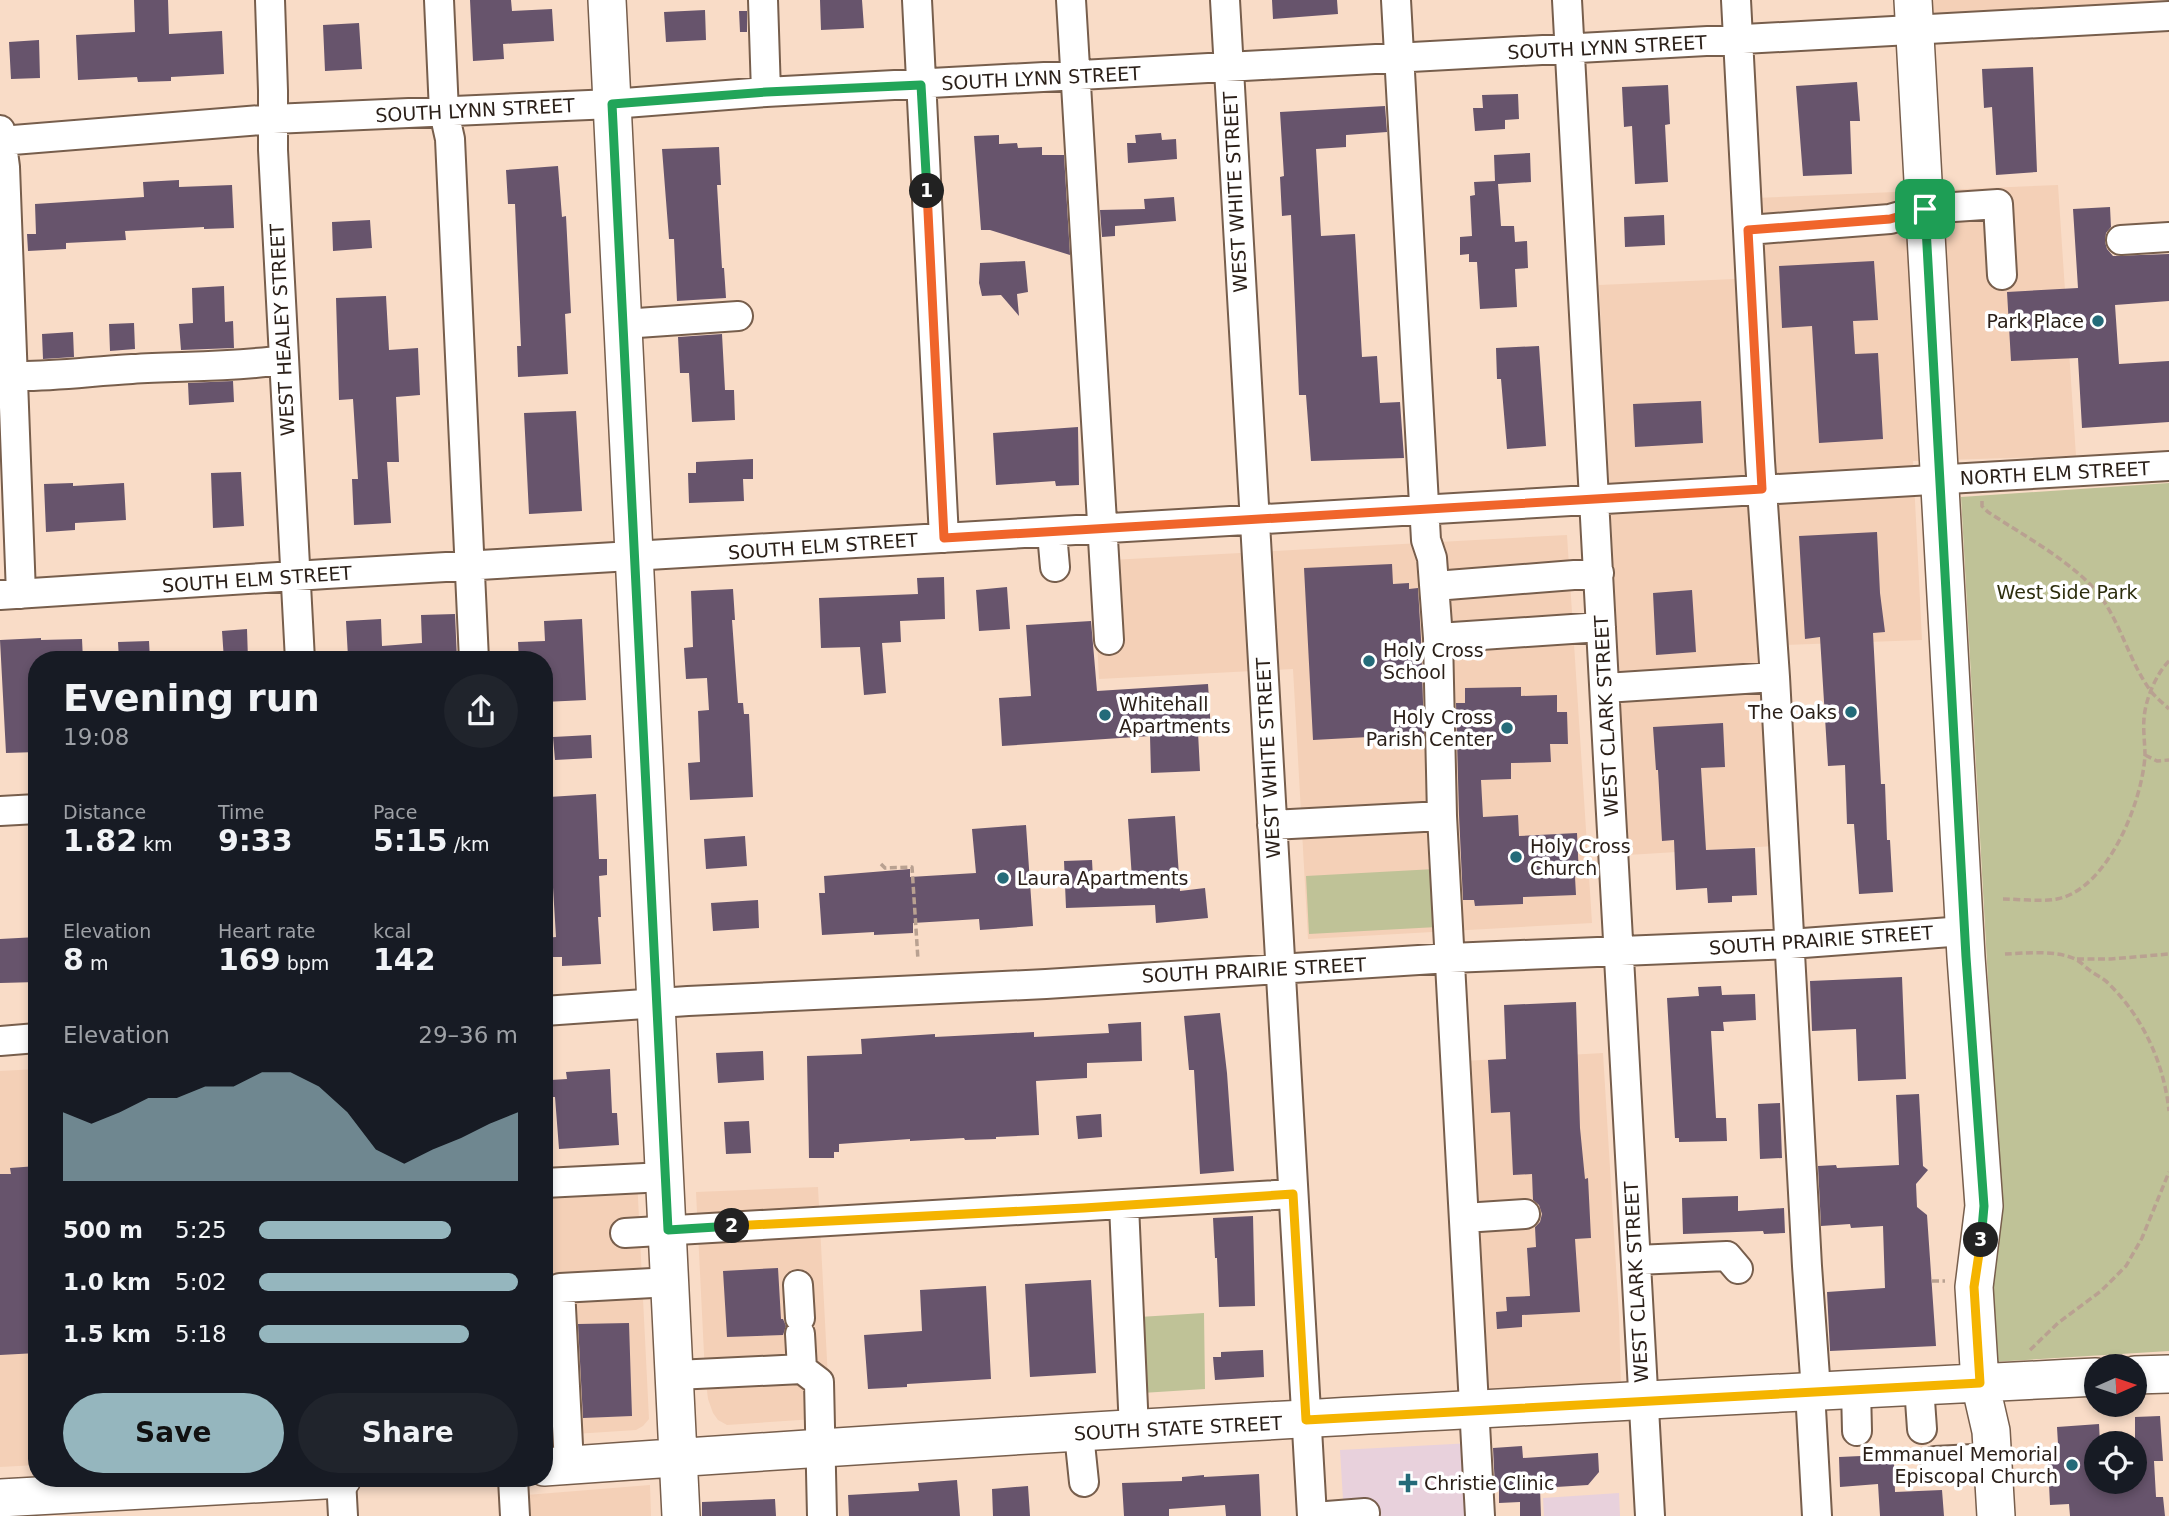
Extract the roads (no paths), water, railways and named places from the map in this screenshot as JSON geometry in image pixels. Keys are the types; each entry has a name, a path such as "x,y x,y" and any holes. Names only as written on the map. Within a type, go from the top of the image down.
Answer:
{"main road":[{"path":"607,0 681,1516"},
{"path":"1914,15 1965,931 1984,1206 1974,1287 1980,1383 1990,1421 1996,1516"},
{"path":"2147,1375 2169,1374"},
{"name":"SOUTH STATE STREET","path":"556,1466 1475,1409 2084,1378"},
{"path":"0,1497 92,1504 262,1487"}],"street":[{"name":"WEST HEALEY STREET","path":"270,0 272,150 299,651"},
{"path":"439,0 444,112 450,139 474,651"},
{"path":"763,0 766,92"},
{"path":"917,0 944,538"},
{"path":"1071,0 1109,640"},
{"name":"WEST WHITE STREET","path":"1225,0 1312,1516"},
{"path":"1396,0 1426,540 1432,558 1438,638 1442,816 1480,1516"},
{"name":"WEST CLARK STREET","path":"1567,0 1617,952 1650,1516"},
{"path":"1736,0 1790,944 1817,1516"},
{"name":"SOUTH LYNN STREET","path":"0,141 273,119 612,104 766,92 1738,39 1914,15 2169,16"},
{"path":"0,130 5,167 4,265 13,376 10,595"},
{"path":"1748,230 1890,219 1925,209 1998,204 2002,275"},
{"path":"2121,240 2169,237"},
{"path":"623,324 738,316"},
{"path":"13,376 258,364 284,360"},
{"name":"NORTH ELM STREET","path":"1940,480 2169,466"},
{"name":"SOUTH ELM STREET","path":"10,595 1940,480"},
{"path":"1052,533 1055,567"},
{"path":"1434,586 1599,573"},
{"path":"1438,638 1601,627"},
{"path":"1605,688 1775,677"},
{"path":"0,811 28,809"},
{"path":"1272,825 1442,816"},
{"name":"SOUTH PRAIRIE STREET","path":"553,1009 1046,984 1450,958 1790,944 1965,931"},
{"path":"0,1041 28,1039"},
{"path":"553,1183 665,1177"},
{"path":"625,1233 1293,1194"},
{"path":"1124,1205 1134,1430"},
{"path":"1464,1218 1525,1214"},
{"path":"1636,1260 1727,1256 1738,1269"},
{"path":"556,1466 560,1288 671,1282"},
{"path":"798,1285 802,1368"},
{"path":"676,1375 802,1368 819,1382 821,1516"},
{"path":"1919,1386 1922,1429"},
{"path":"1856,1389 1857,1431"},
{"path":"1079,1434 1084,1482"},
{"path":"1936,1461 1993,1458"},
{"path":"342,1487 343,1516"},
{"path":"513,1487 515,1516"},
{"path":"1327,1516 1365,1513"}],"place":[{"name":"Park Place","path":"2098,321"},
{"name":"Holy Cross School","path":"1369,661"},
{"name":"The Oaks","path":"1851,712"},
{"name":"Whitehall Apartments","path":"1105,715"},
{"name":"Holy Cross Parish Center","path":"1507,728"},
{"name":"Holy Cross Church","path":"1516,857"},
{"name":"Laura Apartments","path":"1003,878"},
{"name":"Emmanuel Memorial Episcopal Church","path":"2072,1465"},
{"name":"Christie Clinic","path":"1408,1483"}],"park label":[{"name":"West Side Park","path":"2067,592"}]}
